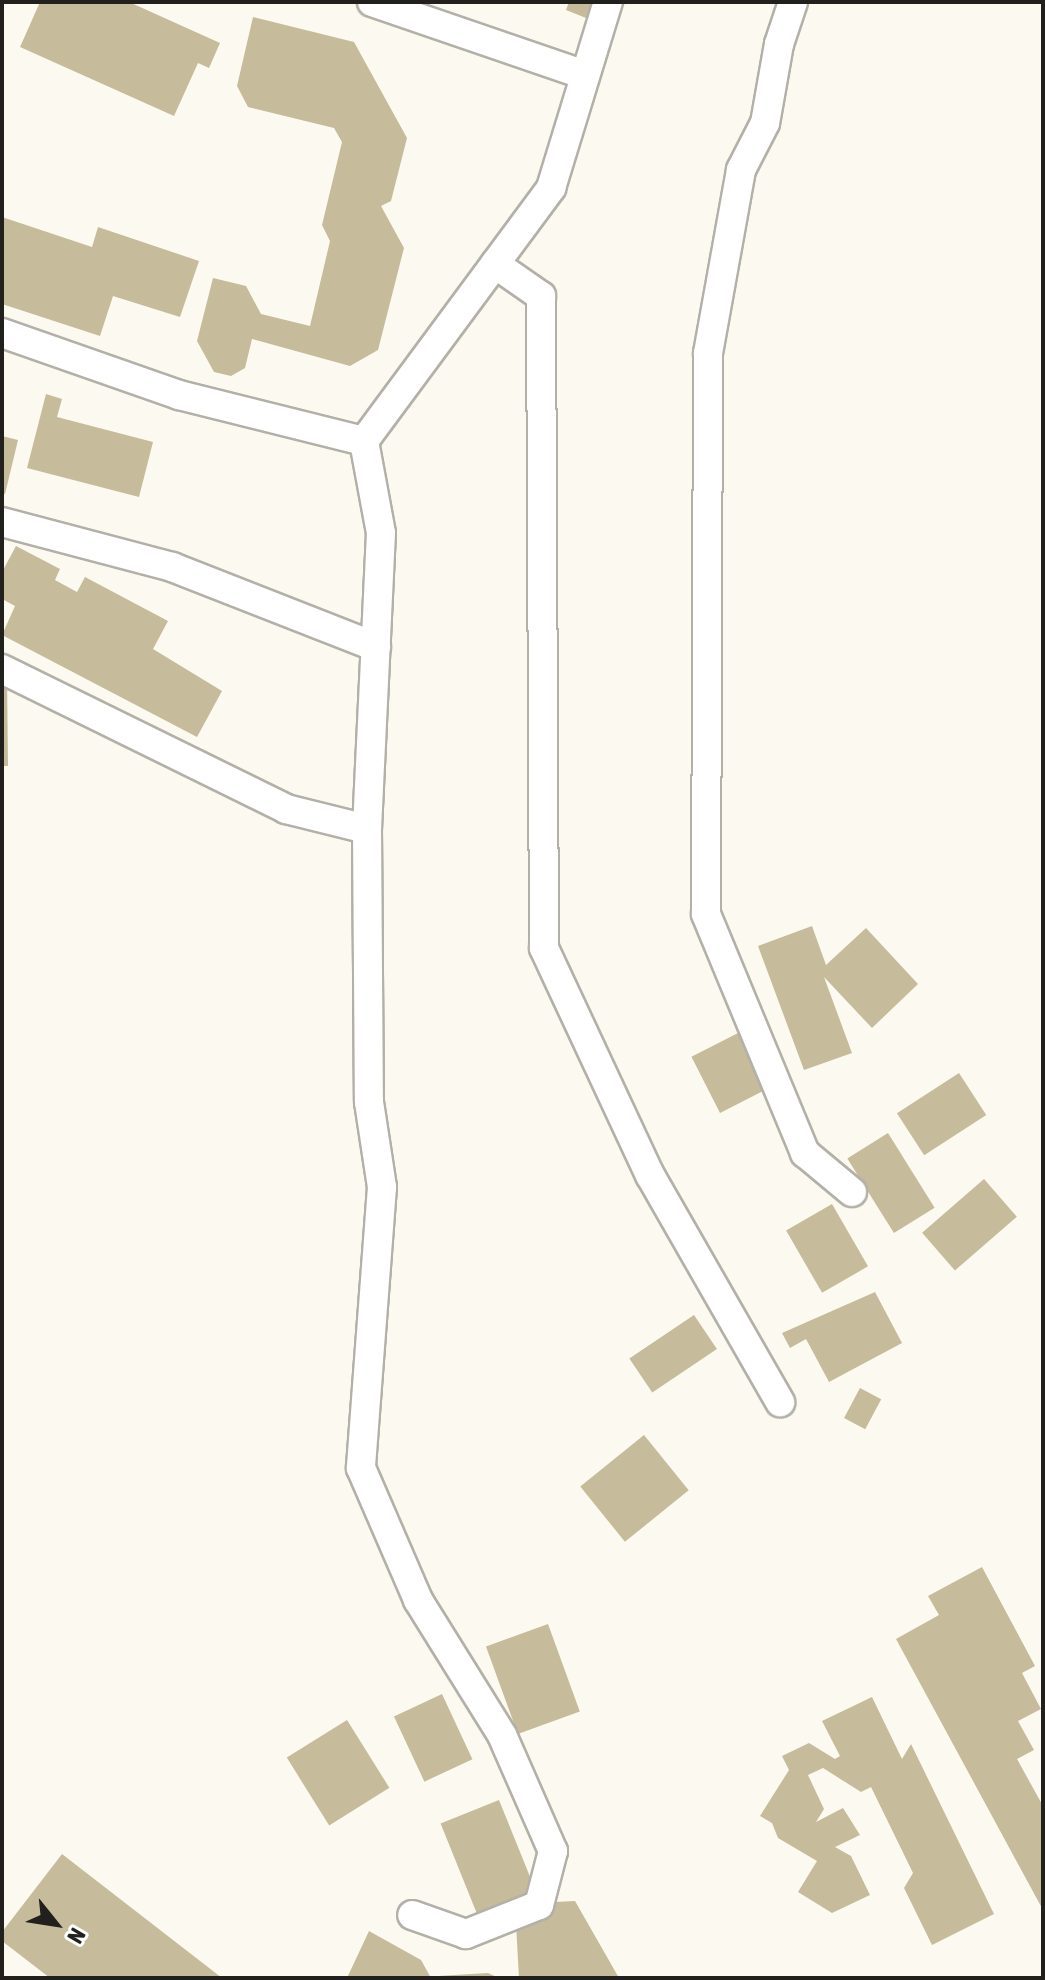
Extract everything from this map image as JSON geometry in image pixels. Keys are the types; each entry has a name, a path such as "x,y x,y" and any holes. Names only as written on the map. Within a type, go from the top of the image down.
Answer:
{"street":[{"path":"372,2 418,9 585,75"},
{"path":"412,1915 466,1934 539,1905 553,1851 502,1735 418,1600 361,1468 382,1187 369,1102 367,829 381,533 364,441 551,188 608,2"},
{"path":"793,2 779,44 765,123 741,170 708,353 706,914 805,1153 852,1192"},
{"path":"495,264 541,296 544,948 650,1175 780,1402"},
{"path":"2,333 179,395 364,441"},
{"path":"2,522 172,567 376,647"},
{"path":"2,669 286,809 367,829"}],"building":[{"path":"40,2 129,2 220,43 209,68 198,63 174,116 20,47"},
{"path":"569,2 598,2 591,20 566,10"},
{"path":"253,17 354,42 407,138 391,201 381,206 404,248 378,350 350,366 252,339 245,368 231,376 214,372 197,341 213,278 246,286 261,314 310,326 330,241 322,225 342,142 334,128 248,107 237,86"},
{"path":"2,217 92,247 98,227 199,261 180,317 113,296 100,336 2,304"},
{"path":"46,394 62,399 57,417 153,442 139,497 27,468"},
{"path":"2,436 18,440 5,494 2,493"},
{"path":"16,546 60,569 55,580 77,592 85,577 168,621 153,649 222,691 197,737 2,635 15,606 2,599 2,572"},
{"path":"2,676 7,676 8,766 2,766"},
{"path":"812,926 826,965 866,928 918,984 872,1028 824,977 852,1053 804,1070 758,946"},
{"path":"744,1030 773,1086 720,1113 691,1057"},
{"path":"959,1073 986,1115 924,1155 897,1113"},
{"path":"888,1133 935,1208 894,1233 847,1158"},
{"path":"984,1179 1017,1217 955,1271 922,1233"},
{"path":"832,1204 868,1266 822,1293 786,1230"},
{"path":"875,1292 902,1343 829,1382 806,1339 790,1348 782,1333"},
{"path":"694,1315 717,1349 652,1393 629,1359"},
{"path":"860,1388 881,1399 865,1429 844,1418"},
{"path":"644,1435 689,1490 625,1542 580,1487"},
{"path":"982,1567 1035,1666 1022,1673 1041,1709 1018,1721 1034,1750 1017,1759 1043,1806 1043,1910 896,1639 939,1615 928,1596"},
{"path":"548,1624 580,1711 518,1734 486,1647"},
{"path":"442,1694 472,1759 424,1782 394,1716"},
{"path":"872,1697 902,1759 911,1744 994,1914 932,1945 904,1888 913,1873 871,1787 861,1792 823,1768 808,1775 824,1809 816,1822 843,1808 860,1835 835,1847 851,1856 870,1895 832,1913 798,1892 817,1861 778,1838 772,1823 760,1816 789,1770 782,1756 809,1743 835,1759 840,1756 822,1721"},
{"path":"347,1720 389,1788 329,1825 287,1758"},
{"path":"499,1800 536,1892 478,1915 441,1824"},
{"path":"62,1854 222,1978 50,1978 2,1941 2,1932"},
{"path":"575,1901 619,1978 519,1978 516,1924 555,1902"},
{"path":"369,1931 421,1960 431,1978 347,1978"},
{"path":"488,1973 499,1978 438,1978 438,1976"}]}
